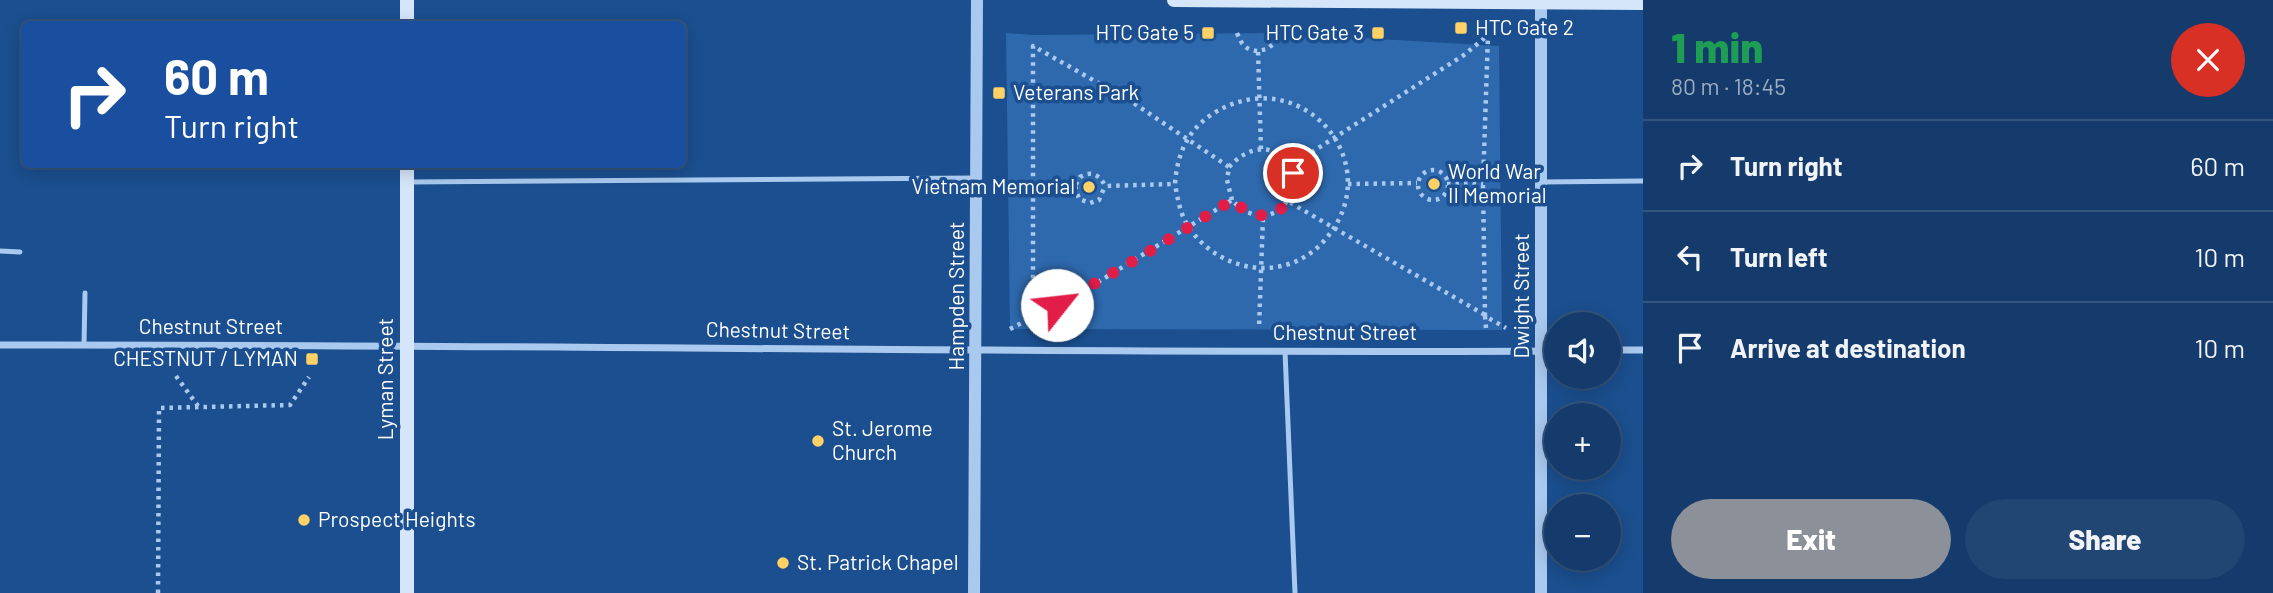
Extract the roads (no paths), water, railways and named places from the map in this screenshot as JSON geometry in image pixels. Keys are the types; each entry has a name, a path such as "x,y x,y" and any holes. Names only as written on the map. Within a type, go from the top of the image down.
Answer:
{"main road":[{"path":"407,0 407,21"},
{"path":"1174,0 1643,3"},
{"name":"Lyman Street","path":"407,168 407,593"}],"street":[{"name":"Hampden Street","path":"974,593 977,0"},
{"name":"Dwight Street","path":"1541,2 1541,593"},
{"name":"Chestnut Street","path":"0,345 407,345 976,351 1541,351"},
{"path":"1621,350 1643,350"}],"lane":[{"path":"407,182 976,178"},
{"path":"1541,182 1643,181"},
{"path":"0,251 20,251"},
{"path":"84,345 85,293"},
{"path":"1285,351 1294,593"}],"place":[{"name":"HTC Gate 2","path":"1461,28"},
{"name":"HTC Gate 5","path":"1208,33"},
{"name":"HTC Gate 3","path":"1378,33"},
{"name":"Veterans Park","path":"999,93"},
{"name":"World War II Memorial","path":"1434,184"},
{"name":"Vietnam Memorial","path":"1089,187"},
{"name":"CHESTNUT / LYMAN","path":"312,359"},
{"name":"St. Jerome Church","path":"818,441"},
{"name":"Prospect Heights","path":"304,520"},
{"name":"St. Patrick Chapel","path":"783,563"}]}
